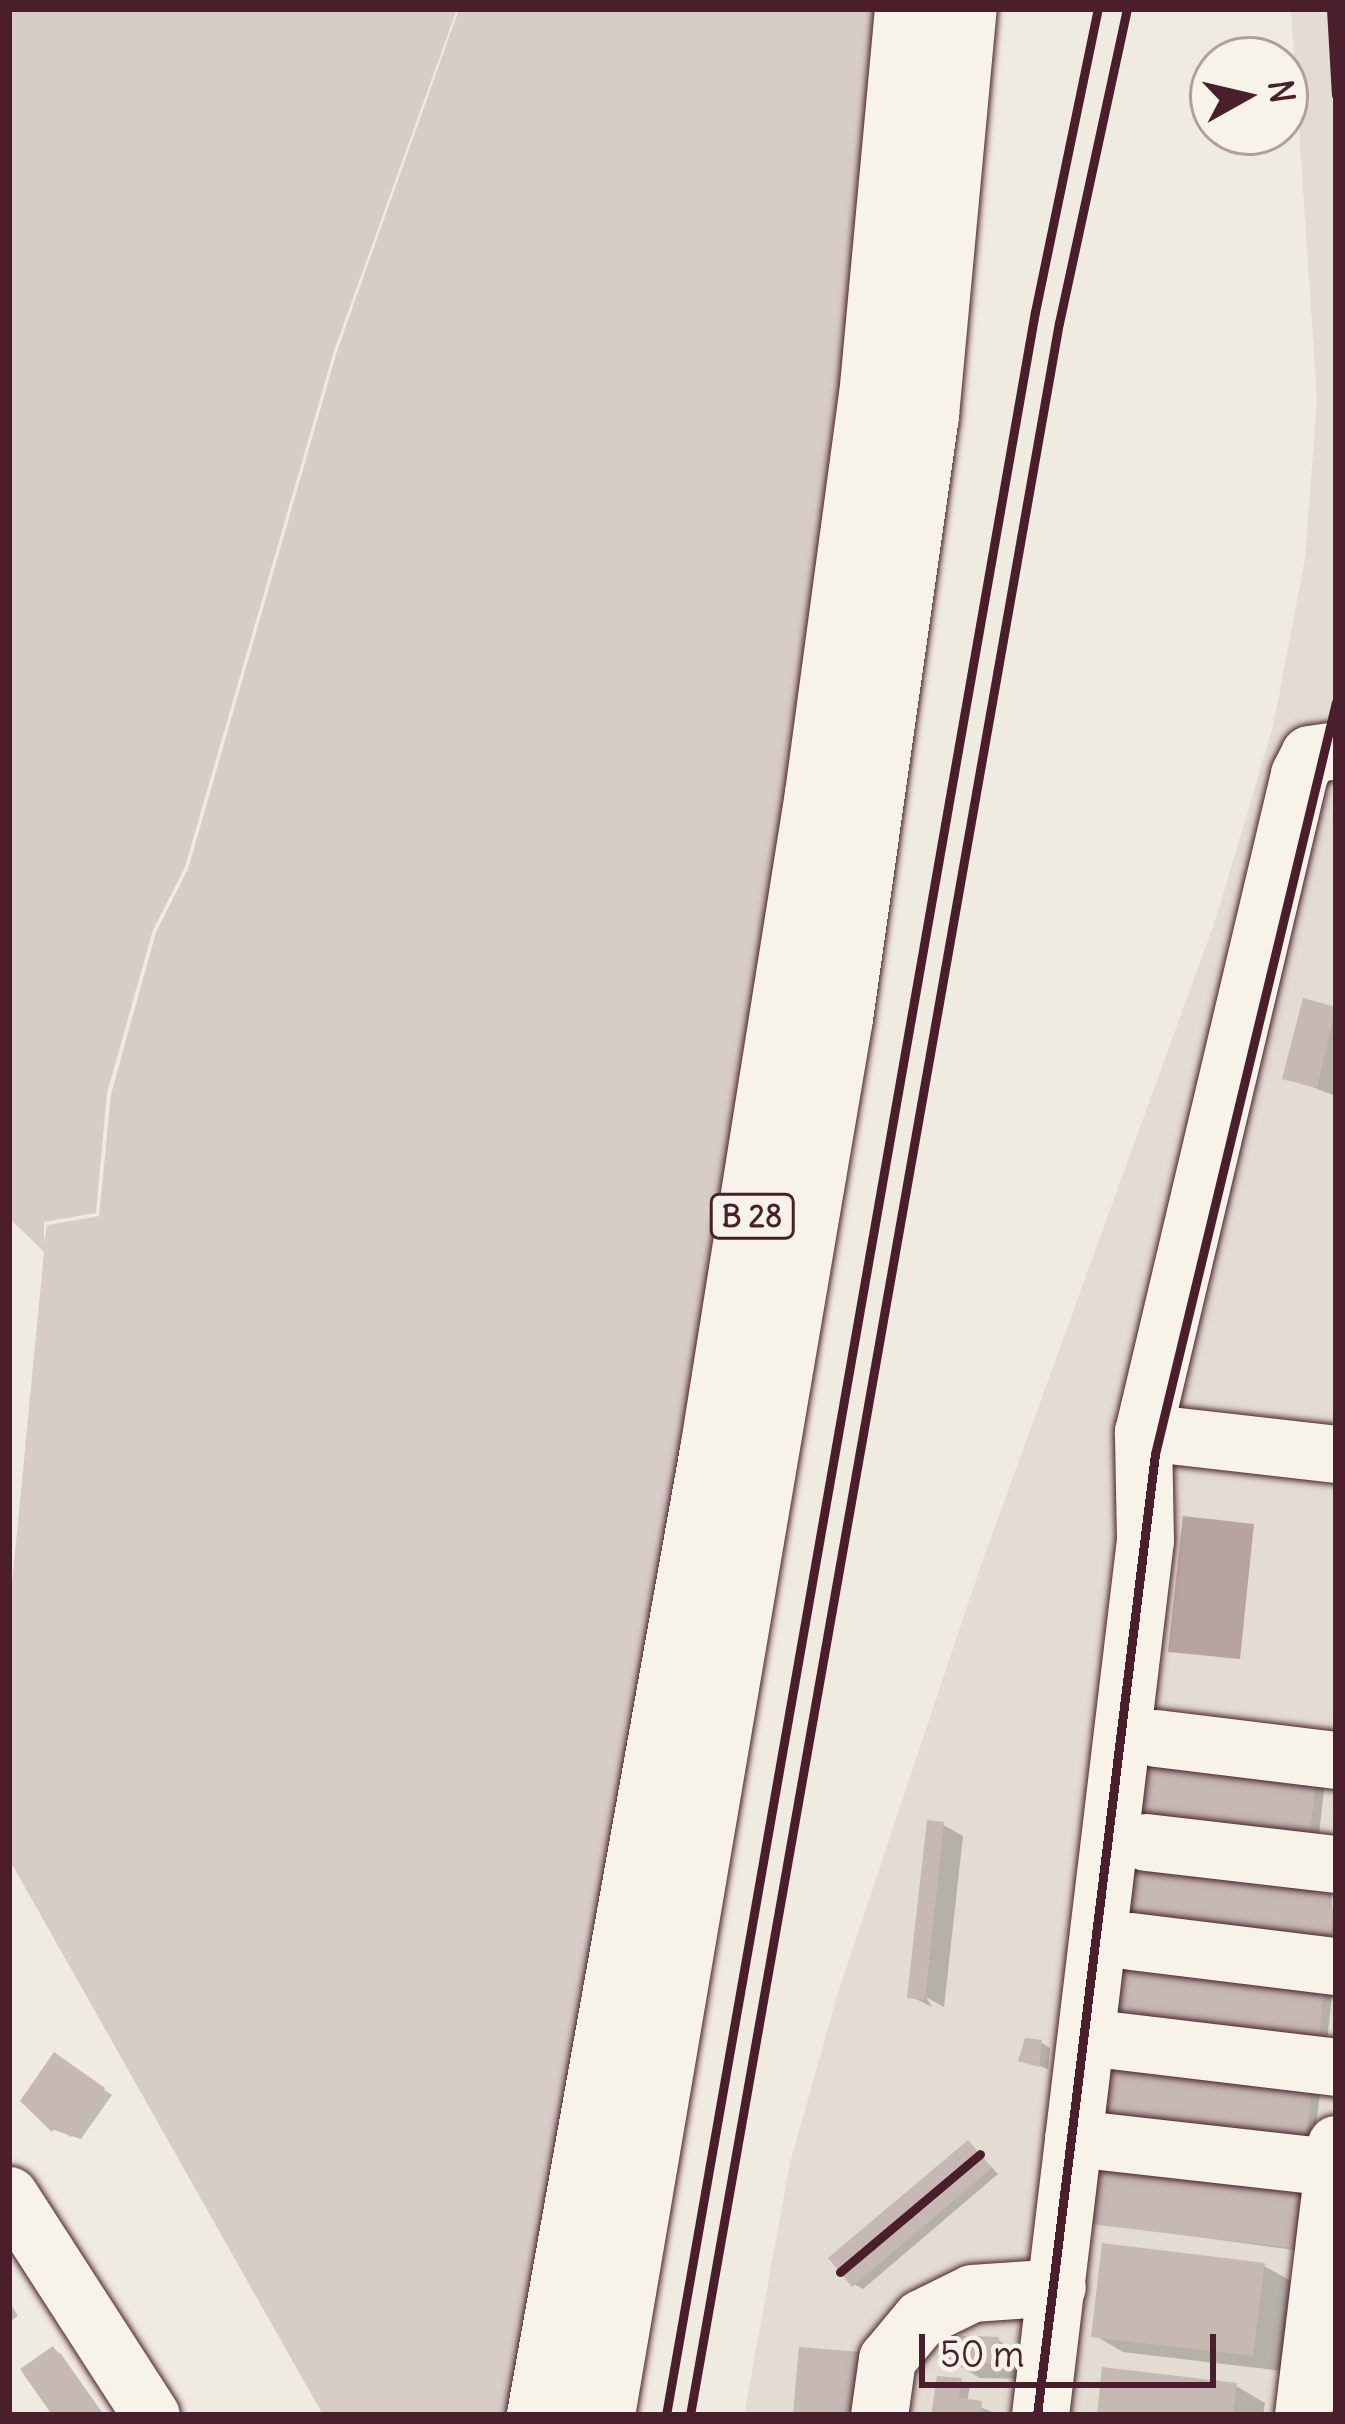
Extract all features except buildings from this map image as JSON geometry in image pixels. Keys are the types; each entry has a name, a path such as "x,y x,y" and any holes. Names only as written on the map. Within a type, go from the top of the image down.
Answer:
{"highway":[{"name":"B 28","path":"540,2415 682,1632 811,840 872,398 908,9"},
{"name":"B 28","path":"602,2415 844,994 926,415 964,9"}],"street":[{"path":"1040,2415 1145,1540 1143,1432 1299,775 1309,754 1336,749"},
{"path":"1143,1432 1336,1454"},
{"path":"1156,1738 1336,1760"},
{"path":"1146,1842 1336,1864"},
{"path":"1131,1941 1336,1966"},
{"path":"1086,2037 1336,2067"},
{"path":"1073,2138 1335,2156 1303,2415"},
{"path":"9,2195 151,2415"},
{"path":"879,2415 886,2359 921,2318 972,2293 1057,2287"}],"shaded area":[{"path":"9,9 457,9 334,351 185,867 153,930 107,1093 96,1213 44,1222 44,1243 47,1225 99,1216 111,1094 156,932 188,869 337,351 459,9 886,9 792,793 522,2415 323,2415 9,1859 9,1615 44,1252 9,1218"},
{"path":"1291,9 1336,9 1336,2415 744,2415 790,2163 839,1989 982,1562 1216,918 1273,726 1305,559 1317,399 1301,156 1309,156 1309,36 1293,36"},
{"path":"1183,1516 1254,1524 1240,1659 1168,1652"}],"railway":[{"path":"666,2415 1035,312 1098,9"},
{"path":"690,2415 1059,323 1127,9"},
{"path":"1331,9 1336,95"},
{"path":"1037,2415 1155,1454 1336,702"},
{"path":"840,2272 980,2154"}]}
